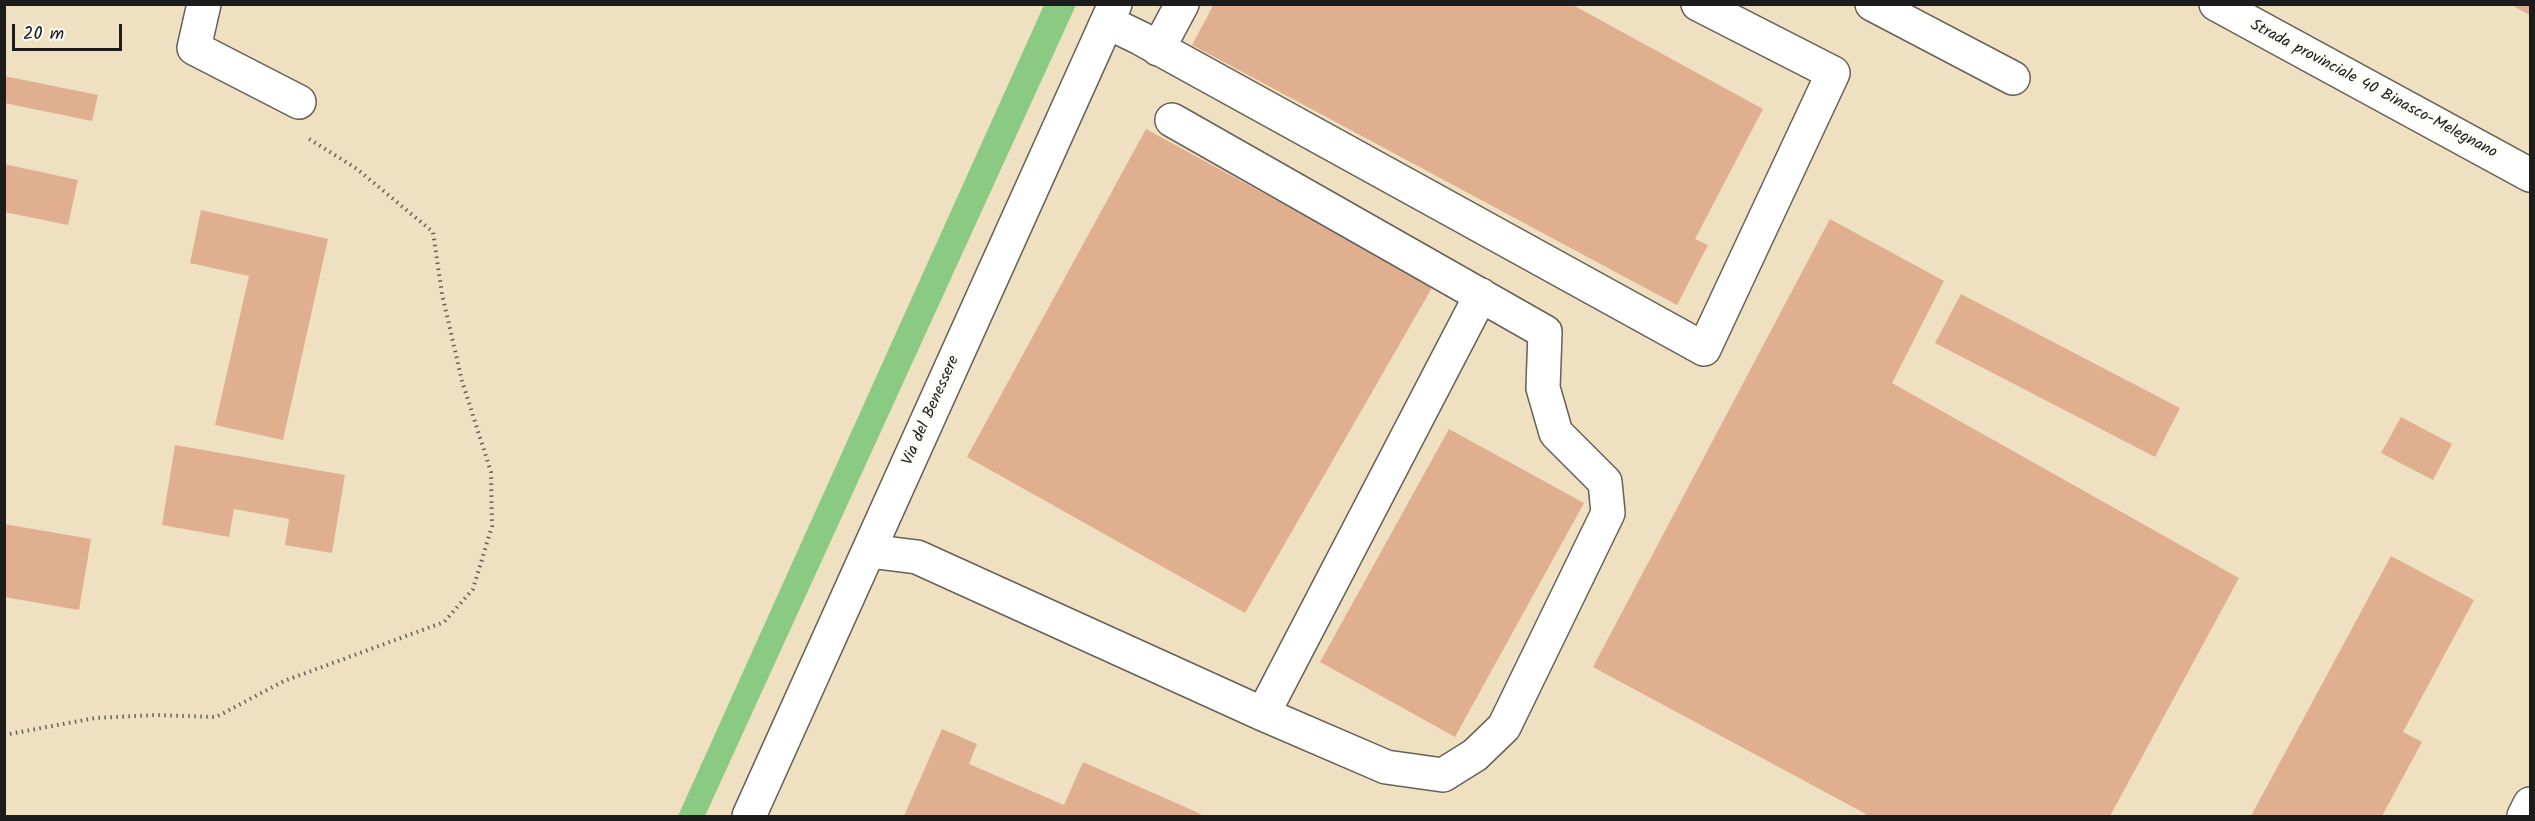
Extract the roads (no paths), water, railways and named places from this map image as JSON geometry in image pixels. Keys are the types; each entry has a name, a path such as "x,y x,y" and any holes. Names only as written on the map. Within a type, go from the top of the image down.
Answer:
{"street":[{"path":"1158,49 1182,4"},
{"path":"1111,13 1158,49 1704,349 1833,73 1698,4"},
{"path":"1872,4 2013,78"},
{"name":"Strada provinciale 40 Binasco-Melegnano","path":"2216,4 2530,175"},
{"path":"197,6 194,48 299,102"},
{"name":"Via del Benessere","path":"749,816 1111,13"},
{"path":"869,551 917,557 1263,714 1386,767 1443,775 1475,755 1504,727 1608,513 1605,482 1556,433 1543,388 1545,332 1172,120"},
{"path":"1263,714 1481,295"},
{"path":"2524,816 2530,804"}]}
